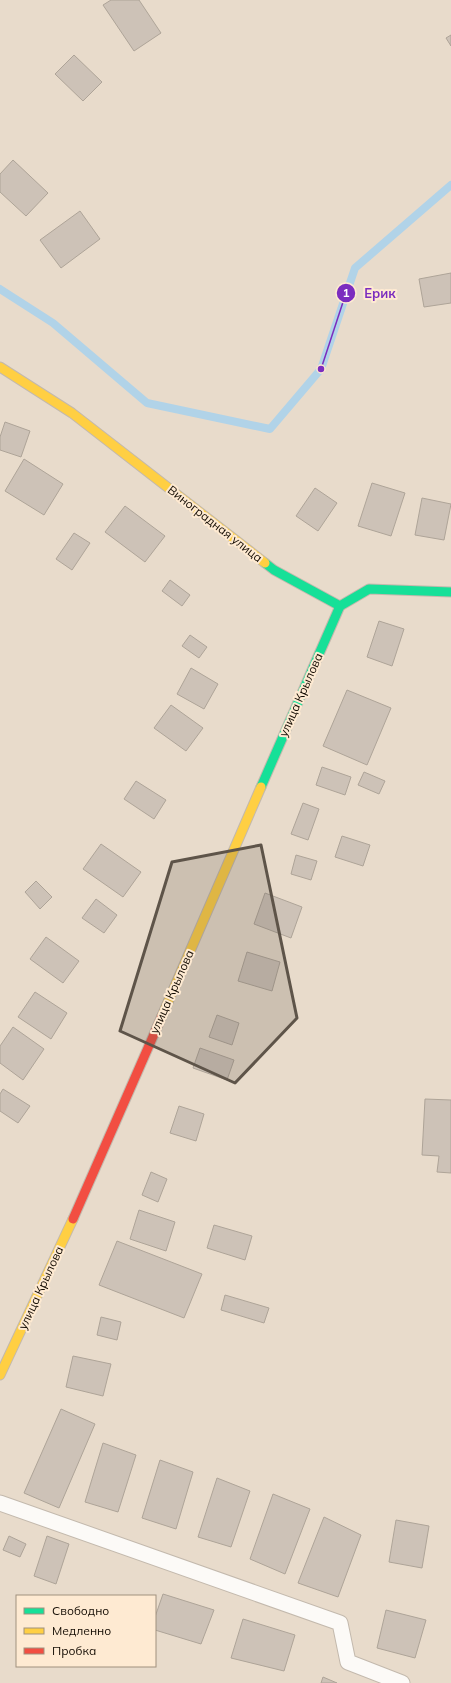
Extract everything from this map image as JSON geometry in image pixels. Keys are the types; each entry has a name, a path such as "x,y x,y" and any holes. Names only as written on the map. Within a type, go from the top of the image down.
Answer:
{"street":[{"name":"Виноградная улица","path":"0,367 72,413 274,570 340,606"},
{"path":"340,606 369,589 451,592"},
{"name":"улица Крылова","path":"0,1376 76,1214 340,606"}],"lane":[{"path":"0,1503 340,1623 348,1662 402,1683"}],"highlighted area":[{"path":"261,845 297,1018 235,1083 120,1031 172,862"}],"building":[{"path":"111,0 139,0 161,33 134,51 103,5"},
{"path":"451,35 451,46 446,38"},
{"path":"74,55 102,82 83,101 55,74"},
{"path":"13,160 48,193 26,216 0,192 0,174"},
{"path":"80,211 100,239 61,268 40,240"},
{"path":"451,273 451,303 424,307 419,279"},
{"path":"5,422 30,431 21,457 0,450 0,437"},
{"path":"24,459 63,484 44,515 5,491"},
{"path":"372,483 405,493 391,536 358,526"},
{"path":"315,488 337,503 318,531 296,516"},
{"path":"422,498 451,504 444,540 415,535"},
{"path":"125,506 165,536 145,562 105,532"},
{"path":"74,533 90,543 72,570 56,559"},
{"path":"170,580 190,595 182,606 162,591"},
{"path":"379,621 404,629 392,666 367,657"},
{"path":"190,635 207,647 199,658 182,646"},
{"path":"191,668 218,684 204,709 177,694"},
{"path":"347,690 391,708 367,765 323,746"},
{"path":"171,705 203,728 186,751 154,728"},
{"path":"322,767 351,777 345,795 316,785"},
{"path":"364,772 385,781 379,794 358,785"},
{"path":"136,781 166,800 154,819 124,799"},
{"path":"303,803 319,809 308,840 291,834"},
{"path":"342,836 370,845 363,866 335,857"},
{"path":"101,844 141,872 123,897 83,869"},
{"path":"296,855 317,861 311,880 291,874"},
{"path":"36,881 52,897 40,909 25,892"},
{"path":"265,893 302,907 291,938 254,924"},
{"path":"96,899 117,915 104,933 82,918"},
{"path":"46,937 79,961 63,983 30,959"},
{"path":"247,952 280,962 272,991 238,981"},
{"path":"35,992 67,1013 51,1039 18,1017"},
{"path":"217,1015 239,1023 232,1045 209,1037"},
{"path":"13,1027 44,1049 23,1080 0,1063 0,1046"},
{"path":"200,1048 234,1060 227,1080 193,1068"},
{"path":"3,1089 30,1106 18,1123 0,1111 0,1094"},
{"path":"425,1099 451,1100 451,1173 437,1172 439,1156 422,1155"},
{"path":"179,1106 204,1114 196,1141 170,1133"},
{"path":"151,1172 167,1179 158,1202 142,1195"},
{"path":"139,1210 175,1222 166,1251 130,1239"},
{"path":"214,1225 252,1236 245,1260 207,1248"},
{"path":"117,1241 202,1274 184,1318 99,1285"},
{"path":"225,1295 269,1308 264,1323 221,1310"},
{"path":"101,1317 121,1322 117,1340 97,1335"},
{"path":"73,1356 111,1364 103,1396 66,1387"},
{"path":"61,1409 95,1424 59,1508 24,1493"},
{"path":"103,1443 136,1455 118,1512 85,1502"},
{"path":"160,1460 193,1472 176,1529 142,1518"},
{"path":"217,1478 250,1491 231,1547 198,1537"},
{"path":"273,1494 310,1509 285,1574 250,1559"},
{"path":"324,1517 361,1535 338,1597 298,1583"},
{"path":"396,1520 429,1526 422,1568 389,1562"},
{"path":"9,1536 26,1544 20,1557 3,1550"},
{"path":"47,1536 69,1544 56,1584 34,1576"},
{"path":"163,1594 214,1610 201,1644 156,1630 156,1614"},
{"path":"386,1610 426,1620 415,1658 377,1648"},
{"path":"243,1619 295,1635 284,1671 231,1658"},
{"path":"323,1677 337,1683 321,1683"}],"waterway":[{"path":"0,289 53,323 147,403 270,429 321,369 355,268 451,185"}],"traffic: fast":[{"path":"265,563 274,570 340,606 369,589 451,592"},
{"path":"261,787 340,606"}],"traffic: slow":[{"path":"0,367 72,413 265,563"},
{"path":"162,1016 261,787"},
{"path":"0,1375 73,1219"}],"traffic: jam":[{"path":"73,1219 162,1016"}],"place":[{"name":"Ерик","path":"321,369"}]}
